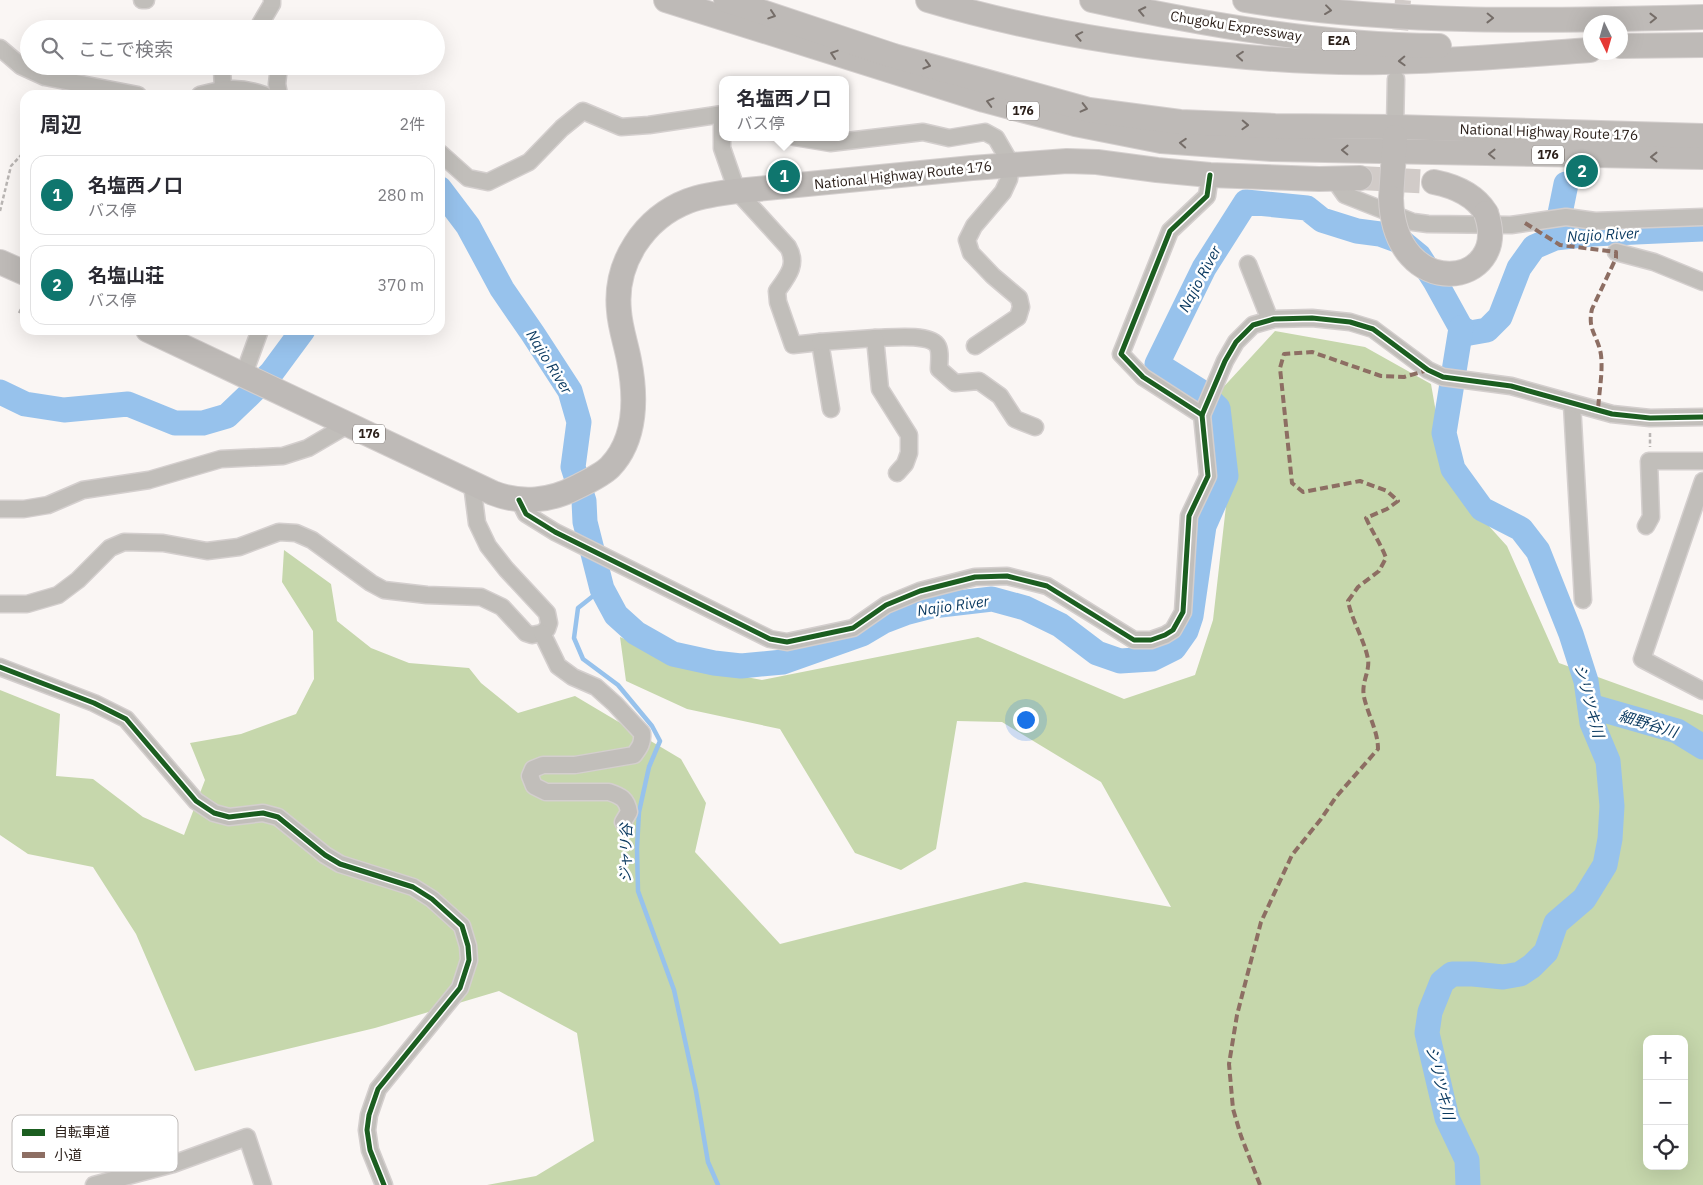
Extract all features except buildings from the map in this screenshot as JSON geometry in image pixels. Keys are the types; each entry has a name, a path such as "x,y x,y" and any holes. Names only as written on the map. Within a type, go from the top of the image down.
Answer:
{"highway":[{"name":"National Highway Route 176","path":"666,0 974,98 1075,124 1161,141 1272,149 1703,157"},
{"name":"National Highway Route 176","path":"726,0 894,56 1089,110 1180,122 1703,136"},
{"path":"928,0 1025,26 1108,42 1256,58 1321,62 1382,62 1583,48"},
{"name":"Chugoku Expressway","path":"1092,0 1161,15 1248,30 1342,41 1432,46 1583,48"},
{"name":"Chugoku Expressway","path":"1249,1 1349,13 1436,17 1541,19 1703,17"},
{"path":"1628,47 1703,45"},
{"path":"1395,127 1391,198 1394,223 1406,250 1422,266 1430,270 1447,275 1462,272 1473,266 1485,252 1491,236 1486,213 1481,205 1466,194 1445,184 1434,182"},
{"name":"National Highway Route 176","path":"159,335 472,484 506,498 519,500 548,498 573,489 609,468 625,446 631,424 634,392 619,313 620,280 629,253 650,226 663,214 701,197 737,191 1011,164 1067,161 1097,162 1210,175 1360,178"},
{"path":"0,262 20,271"}],"street":[{"path":"264,20 272,0"},
{"path":"0,48 20,65"},
{"path":"41,75 96,90"},
{"path":"223,75 223,88"},
{"path":"278,75 278,90"},
{"path":"1395,127 1396,79"},
{"path":"216,90 223,88 251,90"},
{"path":"445,157 468,178 488,182 529,162 562,128 583,111 621,127 649,125 719,115"},
{"path":"815,141 830,144 923,132 949,138 985,132 996,138 1011,164 1009,179 1002,192 974,226 967,240 971,253 993,276 1019,298 1021,307 1018,317 975,346"},
{"path":"722,141 722,148 737,191 792,254 792,263 788,276 777,291 778,302 793,345 875,338 925,338 936,344 939,351 939,369 955,383 980,381 1000,396 1015,419 1035,427"},
{"path":"1202,415 1143,376 1121,354 1170,231 1208,196 1210,175"},
{"path":"1333,178 1345,195 1412,222 1428,224 1511,225 1566,217 1595,221 1703,217"},
{"path":"1616,252 1654,262 1703,282"},
{"path":"1248,264 1270,320"},
{"path":"519,500 526,514 556,532 770,639 787,642 853,628 886,606 920,591 975,577 1007,576 1047,586 1134,640 1151,640 1173,630 1183,612 1189,516 1208,476 1202,415 1225,361 1236,342 1253,324 1270,320 1312,318 1350,322 1373,329 1428,370 1443,377 1511,386 1572,404 1622,415 1650,418 1703,416"},
{"path":"252,378 259,335"},
{"path":"875,338 880,389 909,435 910,453 905,464 897,473"},
{"path":"820,342 831,409"},
{"path":"1572,404 1583,600"},
{"path":"0,509 24,509 48,505 83,490 149,480 221,459 283,456 308,448 349,424"},
{"path":"1646,526 1650,517 1649,461 1703,461"},
{"path":"1703,481 1642,659 1703,690"},
{"path":"0,604 27,604 58,595 78,580 110,548 124,542 163,544 206,550 239,548 274,534 286,532 305,536 312,540 371,583 384,590 427,595 481,597 502,606 526,633 532,635 542,633 547,629 549,623 547,613 506,569 488,546 477,523 472,484"},
{"path":"542,633 558,666 573,677 596,687 642,733 643,739 641,746 634,755 575,765 543,765 533,769 530,776 534,786 546,792 610,792 627,803 629,812 623,822"},
{"path":"0,667 94,703 126,719 196,801 214,813 229,818 263,813 278,817 325,855 340,864 413,887 432,899 462,926 468,946 469,960 460,988 378,1089 368,1115 367,1130 370,1150 380,1184"},
{"path":"178,1162 247,1137 263,1185"},
{"path":"94,1185 143,1172"}],"path":[{"path":"0,211 11,166 20,156"},
{"path":"1650,425 1650,445"}],"green space":[{"path":"1275,331 1365,347 1431,384 1448,481 1507,546 1559,663 1703,715 1703,1185 487,1185 536,1176 594,1141 577,1033 499,991 375,1028 195,1071 136,934 93,867 28,854 0,835 0,690 60,714 56,776 93,779 143,817 184,835 205,780 190,743 241,734 296,714 314,679 313,631 282,582 284,550 331,584 337,621 371,648 409,663 469,668 481,683 518,713 575,696 681,759 706,803 695,852 780,944 1025,882 1171,907 1101,782 1002,722 957,721 936,849 901,870 855,853 780,729 687,709 626,681 620,637 688,666 762,680 978,637 1124,699 1195,675 1213,620 1230,471 1218,393"}],"waterway":[{"path":"1555,238 1566,184"},
{"name":"Najio River","path":"445,196 468,226 502,289 570,391 579,422 573,467 584,501 585,522 602,589 616,615 636,633 673,654 714,663 741,666 783,662 862,634 884,621 905,613 932,606 992,599 1025,608 1060,625 1097,653 1120,661 1152,659 1174,648 1186,631 1191,616 1204,526 1226,476 1218,408 1200,391 1157,364 1204,268 1246,202 1307,208 1322,220 1357,231 1380,234 1402,242 1419,256 1461,328 1470,333 1487,330 1500,317 1519,268 1534,247 1555,238 1592,234 1703,229"},
{"name":"シリツキ川","path":"1461,328 1444,433 1453,469 1482,509 1521,529 1538,551 1571,634 1586,681 1592,723 1608,761 1612,806 1610,839 1605,865 1584,899 1556,923 1546,952 1532,966 1520,974 1503,977 1452,974 1442,982 1430,1012 1427,1033 1447,1118 1467,1160 1468,1185"},
{"name":"Najio River","path":"0,392 25,404 64,410 128,404 175,423 203,423 227,416 272,372 299,335"},
{"name":"ジャリ谷","path":"602,589 578,608 574,638 583,659 618,685 652,726 660,741 649,767 639,812 637,848 638,891 674,990 696,1091 708,1162 718,1185"},
{"name":"細野谷川","path":"1590,706 1677,731 1703,747"}],"tunnel":[{"path":"1398,54 1403,0"},
{"path":"1360,178 1434,182"}],"marked path":[{"path":"1525,223 1560,245 1616,252 1616,258 1592,309 1591,316 1592,328 1601,355 1598,410"},
{"path":"1260,1185 1241,1136 1233,1109 1229,1064 1237,1015 1261,922 1292,855 1336,797 1378,749 1378,742 1363,692 1368,659 1348,601 1358,587 1379,571 1386,558 1366,518 1387,509 1398,501 1387,491 1360,481 1303,492 1292,483 1280,368 1284,354 1312,352 1381,376 1404,377 1428,370"}],"cycle path":[{"path":"519,500 526,514 555,532 770,639 787,642 853,628 886,605 920,591 975,577 1007,576 1047,586 1134,640 1151,640 1165,635 1173,630 1183,612 1189,516 1208,476 1202,415 1143,377 1121,354 1170,231 1207,196 1210,175"},
{"path":"1202,415 1225,361 1236,342 1253,325 1274,319 1312,318 1350,322 1373,329 1428,370 1443,377 1511,386 1612,414 1650,418 1703,417"},
{"path":"0,667 94,703 126,719 196,801 214,813 229,817 263,813 278,817 325,855 340,864 413,887 432,899 462,926 468,946 469,960 460,988 378,1089 369,1115 367,1130 370,1150 384,1185"}],"place":[{"name":"名塩山荘","path":"1582,171"},
{"name":"名塩西ノ口","path":"784,176"}]}
